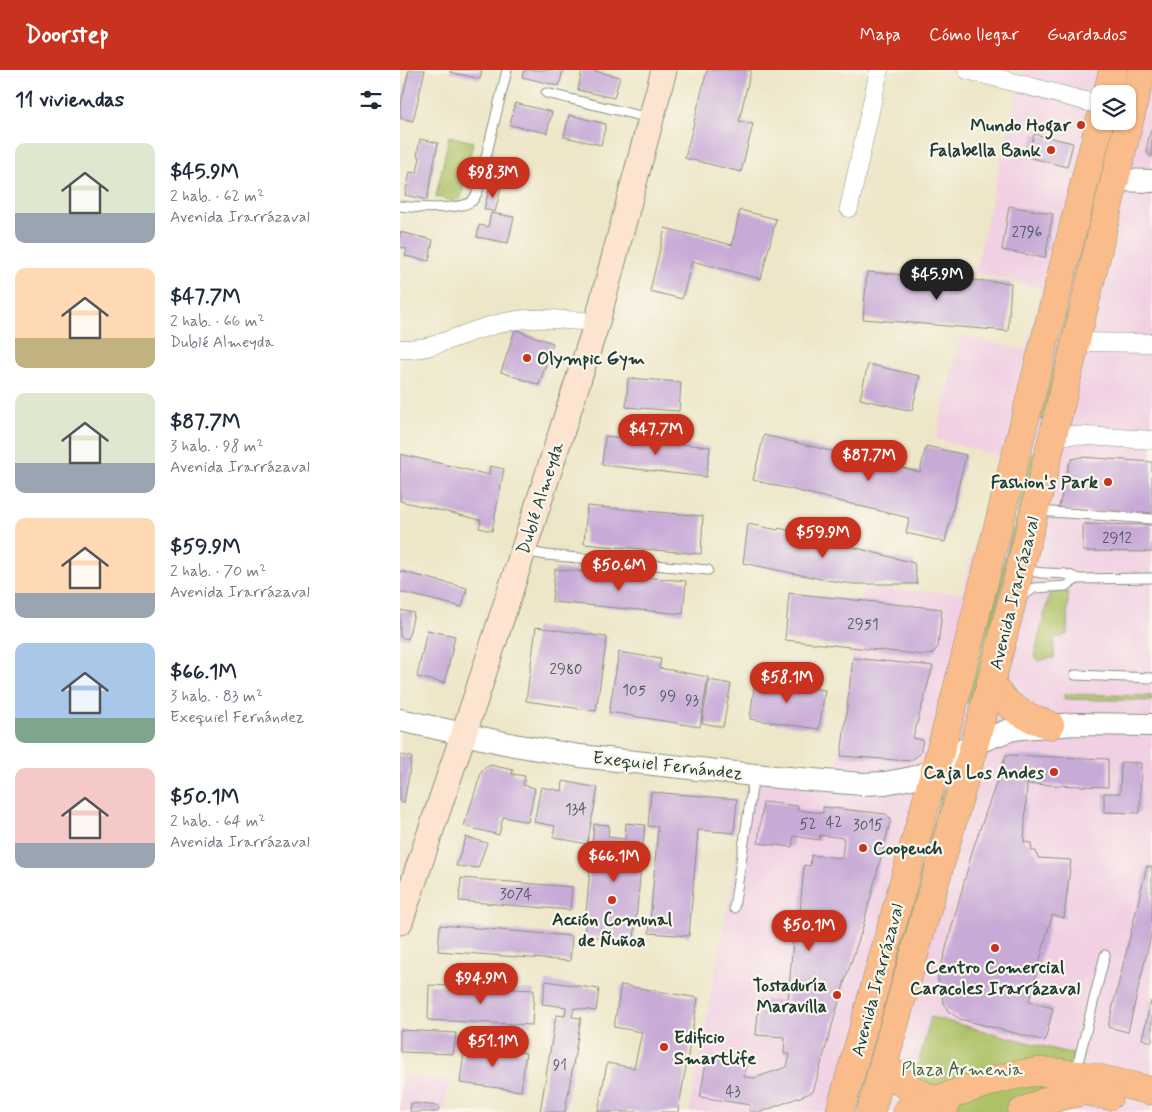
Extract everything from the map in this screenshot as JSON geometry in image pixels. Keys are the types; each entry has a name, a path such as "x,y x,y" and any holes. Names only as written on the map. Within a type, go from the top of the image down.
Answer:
{"main road":[{"name":"Dublé Almeyda","path":"400,922 464,733 596,322 664,70"},
{"path":"1109,85 1112,70"},
{"name":"Avenida Irarrázaval","path":"871,1112 1011,608 1142,70"},
{"path":"1097,133 1103,167 1115,180"},
{"name":"Avenida Irarrázaval","path":"840,1112 955,699 1097,133"},
{"path":"991,682 1000,696 1014,709 1034,720 1050,725"},
{"path":"884,1064 910,1088 944,1106"},
{"path":"906,1112 944,1106 997,1079 1036,1072 1054,1072 1101,1079 1152,1091"},
{"path":"1022,1112 1052,1099 1084,1091 1110,1096 1152,1109"}],"street":[{"path":"849,208 879,70"},
{"path":"967,70 1091,103"},
{"path":"1115,180 1152,181"},
{"path":"400,349 433,346 473,330 512,320 564,319 596,322"},
{"path":"1076,342 1152,343"},
{"path":"1054,434 1152,440"},
{"name":"Exequiel Fernández","path":"400,720 514,745 580,756 754,775 862,784 885,784 926,773 975,743 1010,730 1050,725 1152,725"}],"lane":[{"path":"400,206 422,208 462,205 473,200 478,190 507,70"},
{"path":"546,93 651,118"},
{"path":"1035,511 1152,519"},
{"path":"523,551 546,555 708,570"},
{"path":"1021,566 1037,572 1066,574 1077,579 1152,578"},
{"path":"1011,608 1021,597 1034,588 1066,586 1077,579"},
{"path":"1075,675 1152,678"},
{"path":"734,908 754,775"},
{"path":"1075,1075 1104,955"}],"shaded area":[{"path":"1022,70 1152,70 1152,1112 1062,1112 1076,1055 931,1017 905,1112 689,1112 751,778 834,787 862,589 962,593 998,456 936,439 961,335 1026,350 1042,289 975,272"},
{"path":"400,1075 449,1081 444,1112 400,1112"}],"green space":[{"path":"449,136 473,142 461,198 454,201 436,197"},
{"path":"1094,208 1045,421 1040,419"},
{"path":"1033,451 1037,452 972,704 967,703"},
{"path":"1050,591 1068,592 1067,635 1054,637 1054,658 1039,661 1034,657"},
{"path":"1064,694 1152,696 1152,701 1064,699"},
{"path":"943,789 949,791 864,1088 859,1088"},
{"name":"Plaza Armenia","path":"931,1017 1076,1055 1062,1112 905,1112"}],"building":[{"path":"409,70 425,70 413,121 400,118 400,108"},
{"path":"451,70 482,70 480,79 450,72"},
{"path":"524,70 563,70 559,86 522,77"},
{"path":"582,70 620,77 614,98 578,90"},
{"path":"707,70 751,70 739,121 753,124 741,172 685,158"},
{"path":"515,103 552,112 547,133 510,125"},
{"path":"569,115 606,124 601,145 564,137"},
{"path":"1151,129 1152,156 1150,156 1146,150"},
{"name":"Falabella Bank","path":"1034,134 1073,143 1067,167 1028,157"},
{"path":"420,139 438,143 427,200 405,195 410,172 417,173 420,157 417,156"},
{"path":"490,186 501,188 495,212 484,209"},
{"path":"1009,206 1053,214 1045,258 1002,250"},
{"path":"740,210 776,219 761,279 692,261 682,299 650,291 665,228 732,245"},
{"path":"491,213 514,217 508,243 477,237 479,225 488,227"},
{"path":"400,232 433,240 429,261 405,256 407,249 400,247"},
{"path":"867,272 1011,283 1008,331 863,319"},
{"name":"Olympic Gym","path":"515,330 553,343 539,385 501,372"},
{"path":"868,364 920,376 912,411 860,399"},
{"path":"628,378 681,382 679,411 626,407"},
{"path":"764,435 920,472 926,446 966,455 945,542 906,533 909,518 753,480"},
{"path":"605,436 710,447 706,477 602,465"},
{"path":"400,454 489,475 490,466 504,469 492,531 479,528 481,520 400,501"},
{"name":"Fashion's Park","path":"1081,457 1152,462 1152,513 1058,511 1069,464 1072,459"},
{"path":"587,506 703,516 701,554 584,544"},
{"path":"748,524 778,530 779,528 914,563 917,584 854,584 743,563"},
{"path":"1083,524 1152,525 1152,552 1083,551"},
{"path":"555,569 686,581 683,614 552,602"},
{"path":"400,571 467,588 462,607 400,592"},
{"path":"789,593 942,609 938,647 932,654 925,655 785,640"},
{"path":"400,610 414,613 408,639 400,637"},
{"path":"536,627 607,637 596,711 526,701"},
{"path":"427,630 455,636 445,683 417,677"},
{"path":"619,652 661,659 659,668 708,677 700,727 609,712"},
{"path":"853,658 933,666 913,738 923,740 920,754 910,761 841,756"},
{"path":"709,680 731,684 723,727 702,723"},
{"path":"755,680 825,690 819,729 750,719"},
{"path":"400,755 412,757 404,803 400,802"},
{"name":"Centro Comercial Caracoles Irarrázaval","path":"1006,755 1108,759 1108,787 1027,784 1024,842 1031,843 1032,851 1036,851 1038,858 1071,860 1064,918 1052,915 1029,1002 1053,1008 1045,1041 960,1019 948,1011 943,1001 938,978 973,849"},
{"path":"1121,762 1141,763 1140,813 1104,812 1104,793 1120,793"},
{"path":"490,765 513,770 512,774 525,776 523,785 535,788 528,822 503,817 499,835 464,826 482,770"},
{"path":"563,781 598,788 587,844 553,837 555,826 534,822 541,787 562,791"},
{"path":"651,792 737,799 734,833 698,830 689,936 649,933 658,827 648,826"},
{"path":"763,802 798,806 797,810 823,813 823,807 886,814 891,819 862,930 846,977 813,1092 761,1112 749,1112 750,1105 700,1097 707,1057 747,1059 744,1077 754,1078 787,1067 790,1054 784,1054 785,1037 756,1035 759,999 788,1002 794,927 790,926 792,912 800,912 804,865 810,866 811,855 842,858 844,838 820,835 819,840 794,836 792,847 758,843"},
{"name":"Acción Comunal de Ñuñoa","path":"626,823 645,825 634,940 584,936 594,824 609,825 608,837 625,839"},
{"path":"466,837 487,843 478,868 456,866"},
{"path":"1147,866 1152,867 1152,931 1128,1032 1108,1027"},
{"path":"461,878 572,887 570,910 459,901"},
{"path":"440,925 572,936 570,961 438,951"},
{"path":"546,981 599,989 596,1011 574,1008 572,1017 581,1018 565,1112 540,1112 556,1015 565,1016 566,1007 542,1004"},
{"path":"429,985 534,990 532,1025 428,1020"},
{"name":"Edificio Smartlife","path":"621,985 698,998 678,1112 598,1112 607,1063 634,1068 642,1032 614,1027"},
{"path":"1152,1002 1152,1042 1142,1039"},
{"path":"400,1030 456,1033 453,1054 400,1052"},
{"path":"465,1045 526,1053 521,1091 460,1083"},
{"path":"411,1103 439,1106 438,1112 410,1112"}],"place":[{"name":"Mundo Hogar","path":"1081,125"},
{"name":"Falabella Bank","path":"1051,150"},
{"name":"Olympic Gym","path":"527,358"},
{"name":"Fashion's Park","path":"1108,482"},
{"name":"Caja Los Andes","path":"1054,772"},
{"name":"Coopeuch","path":"863,848"},
{"name":"Acción Comunal de Ñuñoa","path":"612,900"},
{"name":"Centro Comercial Caracoles Irarrázaval","path":"995,948"},
{"name":"Tostaduría Maravilla","path":"837,995"},
{"name":"Edificio Smartlife","path":"664,1047"}]}
